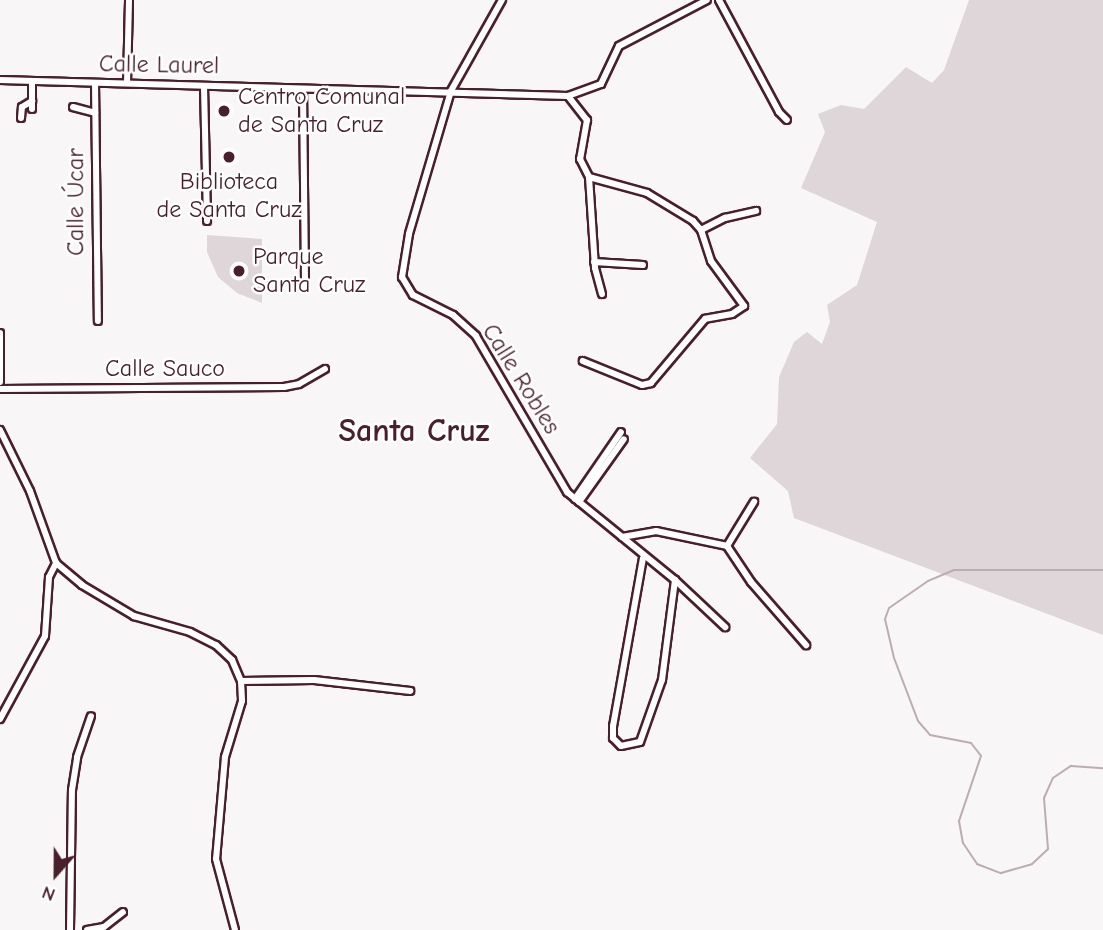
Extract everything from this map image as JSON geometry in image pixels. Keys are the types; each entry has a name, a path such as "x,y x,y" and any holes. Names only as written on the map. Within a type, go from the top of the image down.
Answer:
{"street":[{"path":"127,83 129,0"},
{"name":"Calle Robles","path":"502,0 451,91 410,234 402,277 413,295 453,315 476,335 567,492 643,558 675,580 725,627"},
{"path":"602,294 594,262 589,177 580,159 587,120 568,96 601,84 618,46 707,0"},
{"path":"719,0 779,112 787,120"},
{"name":"Calle Laurel","path":"0,80 568,96"},
{"path":"20,118 22,107 32,105 32,81"},
{"name":"Calle Úcar","path":"95,83 98,321"},
{"path":"204,86 207,222"},
{"path":"303,89 305,286"},
{"path":"73,107 95,113"},
{"path":"583,361 642,385 651,383 705,319 733,314 744,306 711,261 701,230 647,193 614,187 589,177"},
{"path":"701,230 725,218 756,211"},
{"path":"594,262 643,265"},
{"path":"0,333 0,382"},
{"name":"Calle Sauco","path":"0,389 284,387 299,384 325,369"},
{"path":"0,430 30,491 56,563 82,586 134,617 216,645 232,660 241,681 242,701 225,757 216,859 235,930"},
{"path":"577,500 623,436"},
{"path":"727,546 754,502"},
{"path":"622,537 656,531 727,546 751,582 806,645"},
{"path":"643,558 612,726 613,738 621,746 640,742 662,680 675,580"},
{"path":"0,719 45,636 49,577 56,563"},
{"path":"241,681 314,680 410,691"},
{"path":"91,716 77,757 72,790 70,929 104,927 123,912"}],"shaded area":[{"path":"969,0 1103,0 1103,635 794,518 788,491 750,458 777,424 779,377 794,342 807,332 822,344 830,322 827,305 857,285 877,222 801,188 825,132 818,114 841,105 864,109 906,67 932,83 944,70"},
{"name":"Parque Santa Cruz","path":"207,235 262,239 262,303 237,293 218,277 207,252"}],"waterway":[{"path":"1103,570 954,570 928,581 889,608 885,619 894,658 918,721 930,735 971,743 981,756 959,821 963,843 977,864 1001,873 1032,864 1048,849 1044,798 1053,778 1071,766 1103,768"}],"place":[{"name":"Centro Comunal de Santa Cruz","path":"224,111"},
{"name":"Biblioteca de Santa Cruz","path":"229,157"},
{"name":"Parque Santa Cruz","path":"239,271"}],"district":[{"name":"Santa Cruz","path":"414,431"}]}
